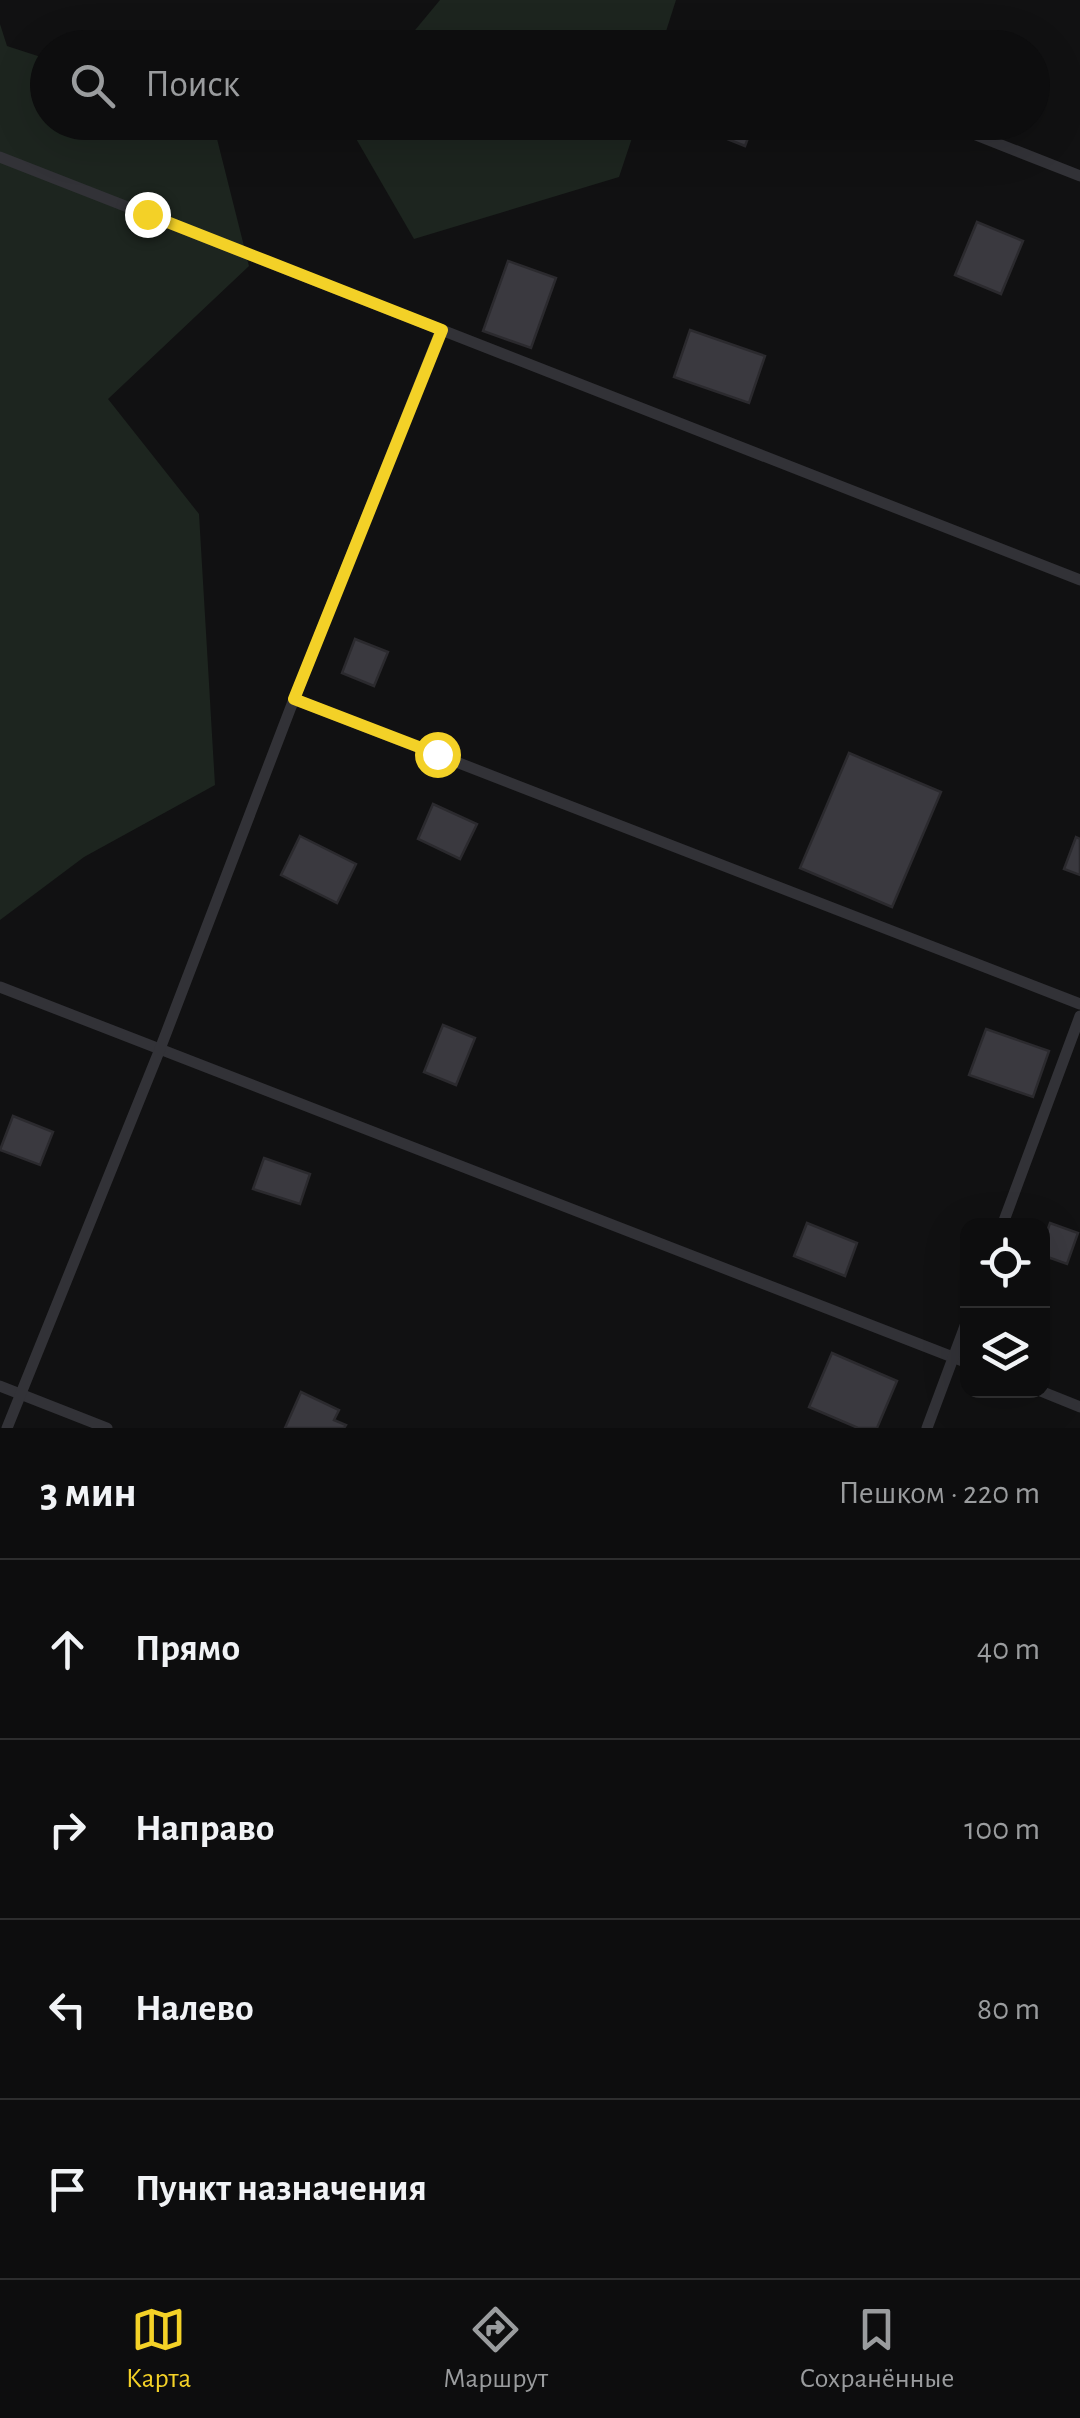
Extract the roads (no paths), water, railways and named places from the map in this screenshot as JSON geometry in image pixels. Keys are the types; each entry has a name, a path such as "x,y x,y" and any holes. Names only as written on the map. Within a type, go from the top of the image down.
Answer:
{"lane":[{"path":"989,140 1080,176"},
{"path":"0,157 1080,580"},
{"path":"8,1428 442,330"},
{"path":"294,699 1080,1004"},
{"path":"0,986 960,1360"},
{"path":"1005,1218 1080,1016"},
{"path":"927,1428 960,1338"},
{"path":"0,1386 107,1428"},
{"path":"1050,1395 1080,1407"}]}
